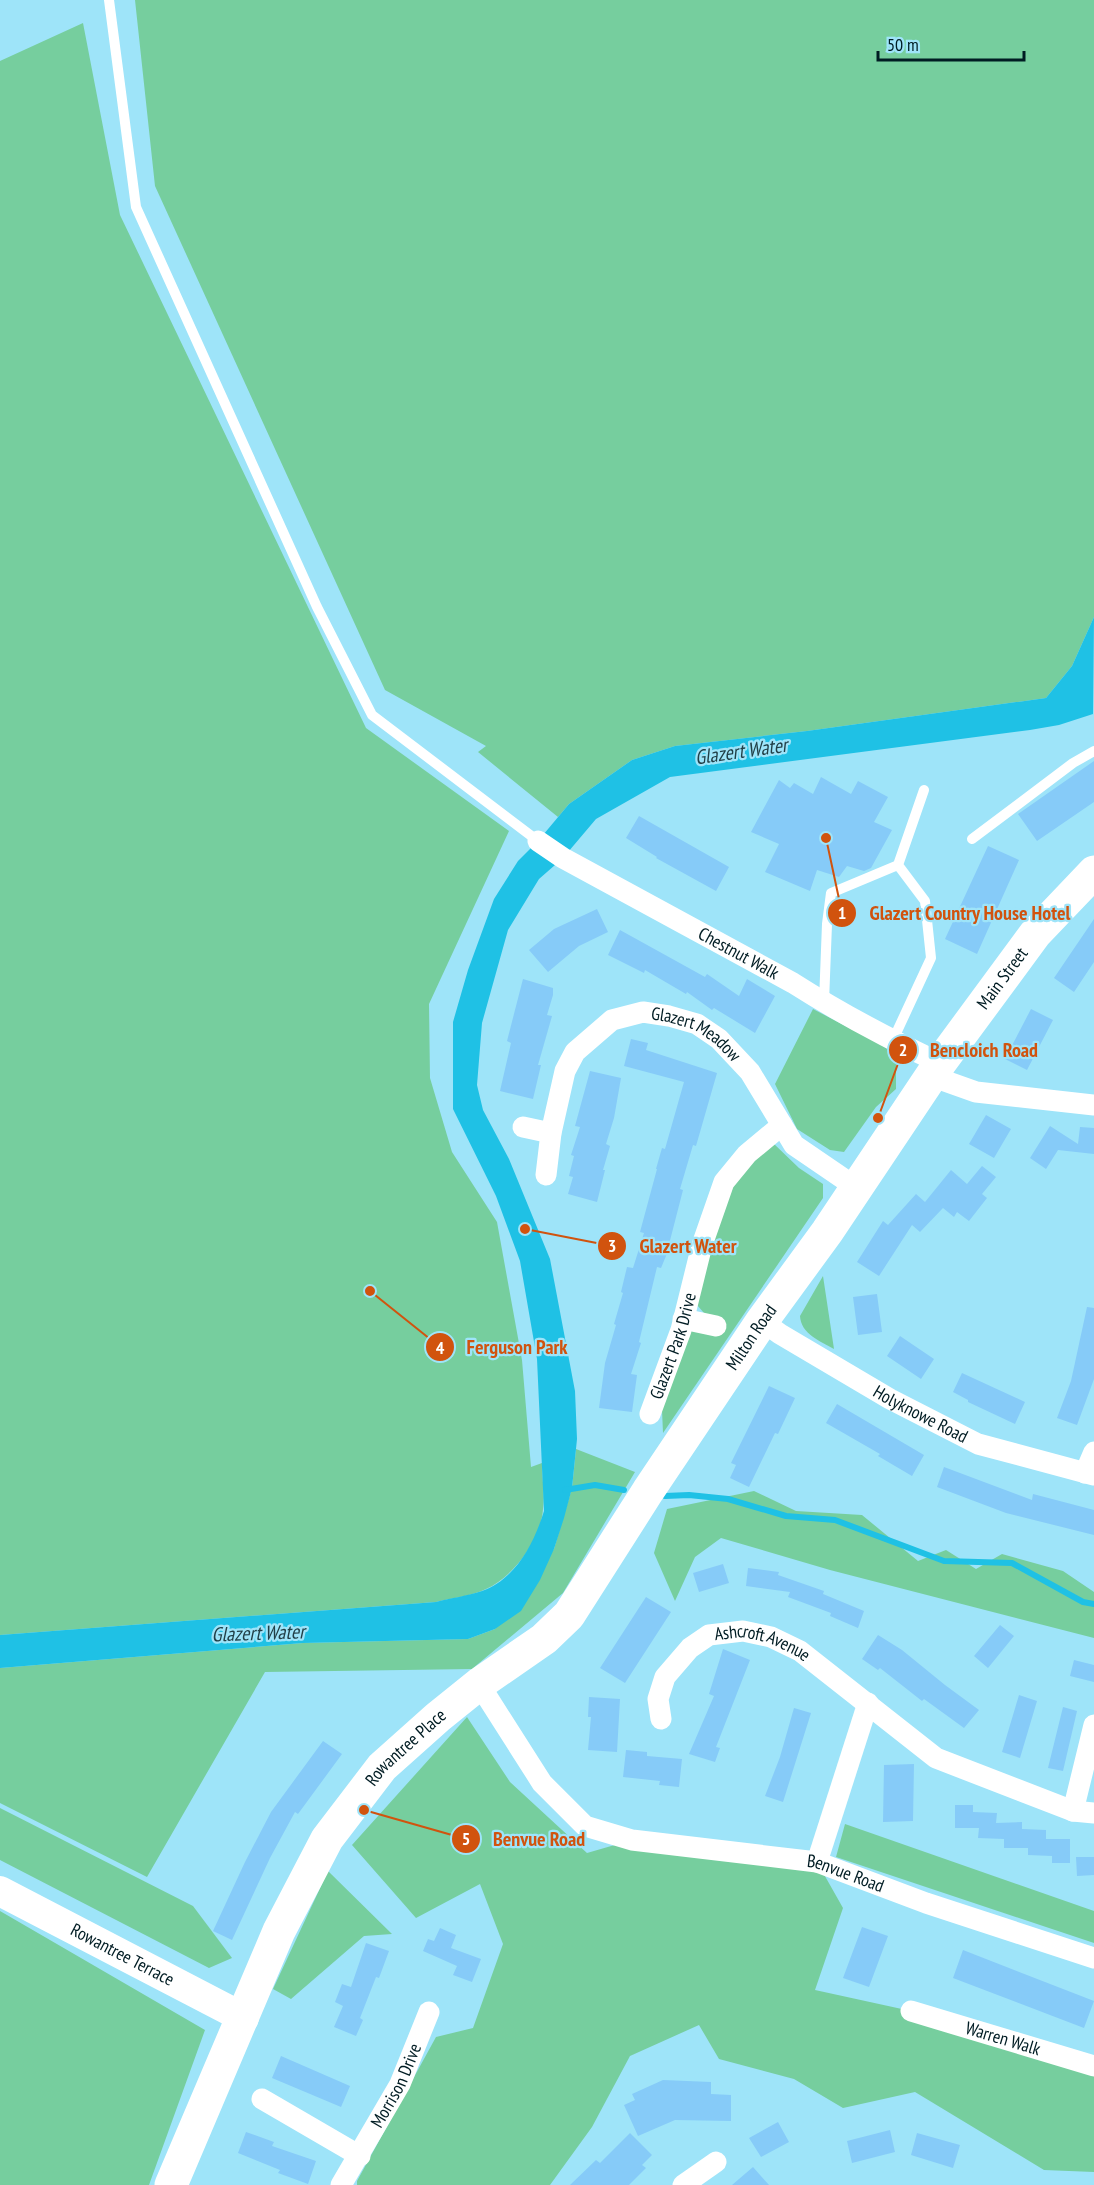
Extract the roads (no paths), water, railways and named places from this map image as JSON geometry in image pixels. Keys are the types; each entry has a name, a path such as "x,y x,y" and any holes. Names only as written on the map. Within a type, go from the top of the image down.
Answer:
{"main road":[{"name":"Main Street","path":"935,1070 1035,934 1094,872"},
{"name":"Milton Road","path":"569,1615 648,1491 762,1322 857,1188 935,1070"},
{"name":"Rowantree Place","path":"171,2185 244,2018 279,1931 327,1839 382,1767 478,1684 544,1639 569,1615"},
{"name":"Rowantree Terrace","path":"0,1891 244,2018"}],"street":[{"name":"Chestnut Walk","path":"538,841 563,858 893,1040 935,1070 976,1092 1094,1105"},
{"name":"Glazert Meadow","path":"546,1175 551,1133 565,1071 575,1052 612,1020 643,1012 697,1024 719,1038 750,1072 794,1145 857,1188"},
{"name":"Glazert Park Drive","path":"650,1414 683,1319 702,1245 724,1182 747,1154 782,1125"},
{"path":"523,1127 551,1133"},
{"path":"683,1319 716,1326"},
{"name":"Holyknowe Road","path":"762,1322 890,1399 978,1444 1089,1474"},
{"path":"1089,1474 1094,1452"},
{"name":"Ashcroft Avenue","path":"661,1719 658,1699 665,1677 690,1648 709,1635 743,1631 771,1637 801,1651 936,1758 1073,1811 1094,1813"},
{"name":"Benvue Road","path":"478,1684 542,1783 585,1826 632,1840 817,1862 926,1903 1094,1958"},
{"path":"817,1862 868,1703"},
{"path":"1073,1811 1094,1725"},
{"name":"Warren Walk","path":"911,2011 1094,2066"},
{"name":"Morrison Drive","path":"341,2185 400,2084 429,2012"},
{"path":"262,2099 360,2156"},
{"path":"683,2185 716,2162"}],"lane":[{"path":"109,0 136,207 322,617 372,715 538,841"},
{"path":"972,839 1073,763 1094,751"},
{"path":"824,1002 827,924 831,893 898,865 924,790"},
{"path":"893,1040 931,958 925,901 898,865"}],"water":[{"path":"1094,617 1093,714 1059,725 1030,730 670,777 596,819 563,858 539,879 508,930 482,1023 477,1085 483,1110 509,1159 550,1259 575,1391 577,1439 572,1488 554,1549 540,1580 521,1611 495,1629 468,1639 303,1643 0,1668 0,1635 436,1602 482,1591 505,1578 529,1547 544,1511 537,1359 520,1261 496,1196 453,1109 453,1022 468,970 494,899 518,861 569,804 632,760 675,746 807,731 1046,698 1072,666"}],"waterway":[{"path":"565,1490 595,1485 624,1490"},
{"path":"665,1496 689,1495 728,1499 786,1516 835,1520 944,1561 1012,1563 1083,1602 1094,1604"}],"place":[{"name":"Glazert Country House Hotel","path":"826,838"},
{"name":"Bencloich Road","path":"878,1118"},
{"name":"Glazert Water","path":"525,1229"},
{"name":"Ferguson Park","path":"370,1291"},
{"name":"Benvue Road","path":"364,1810"}]}
